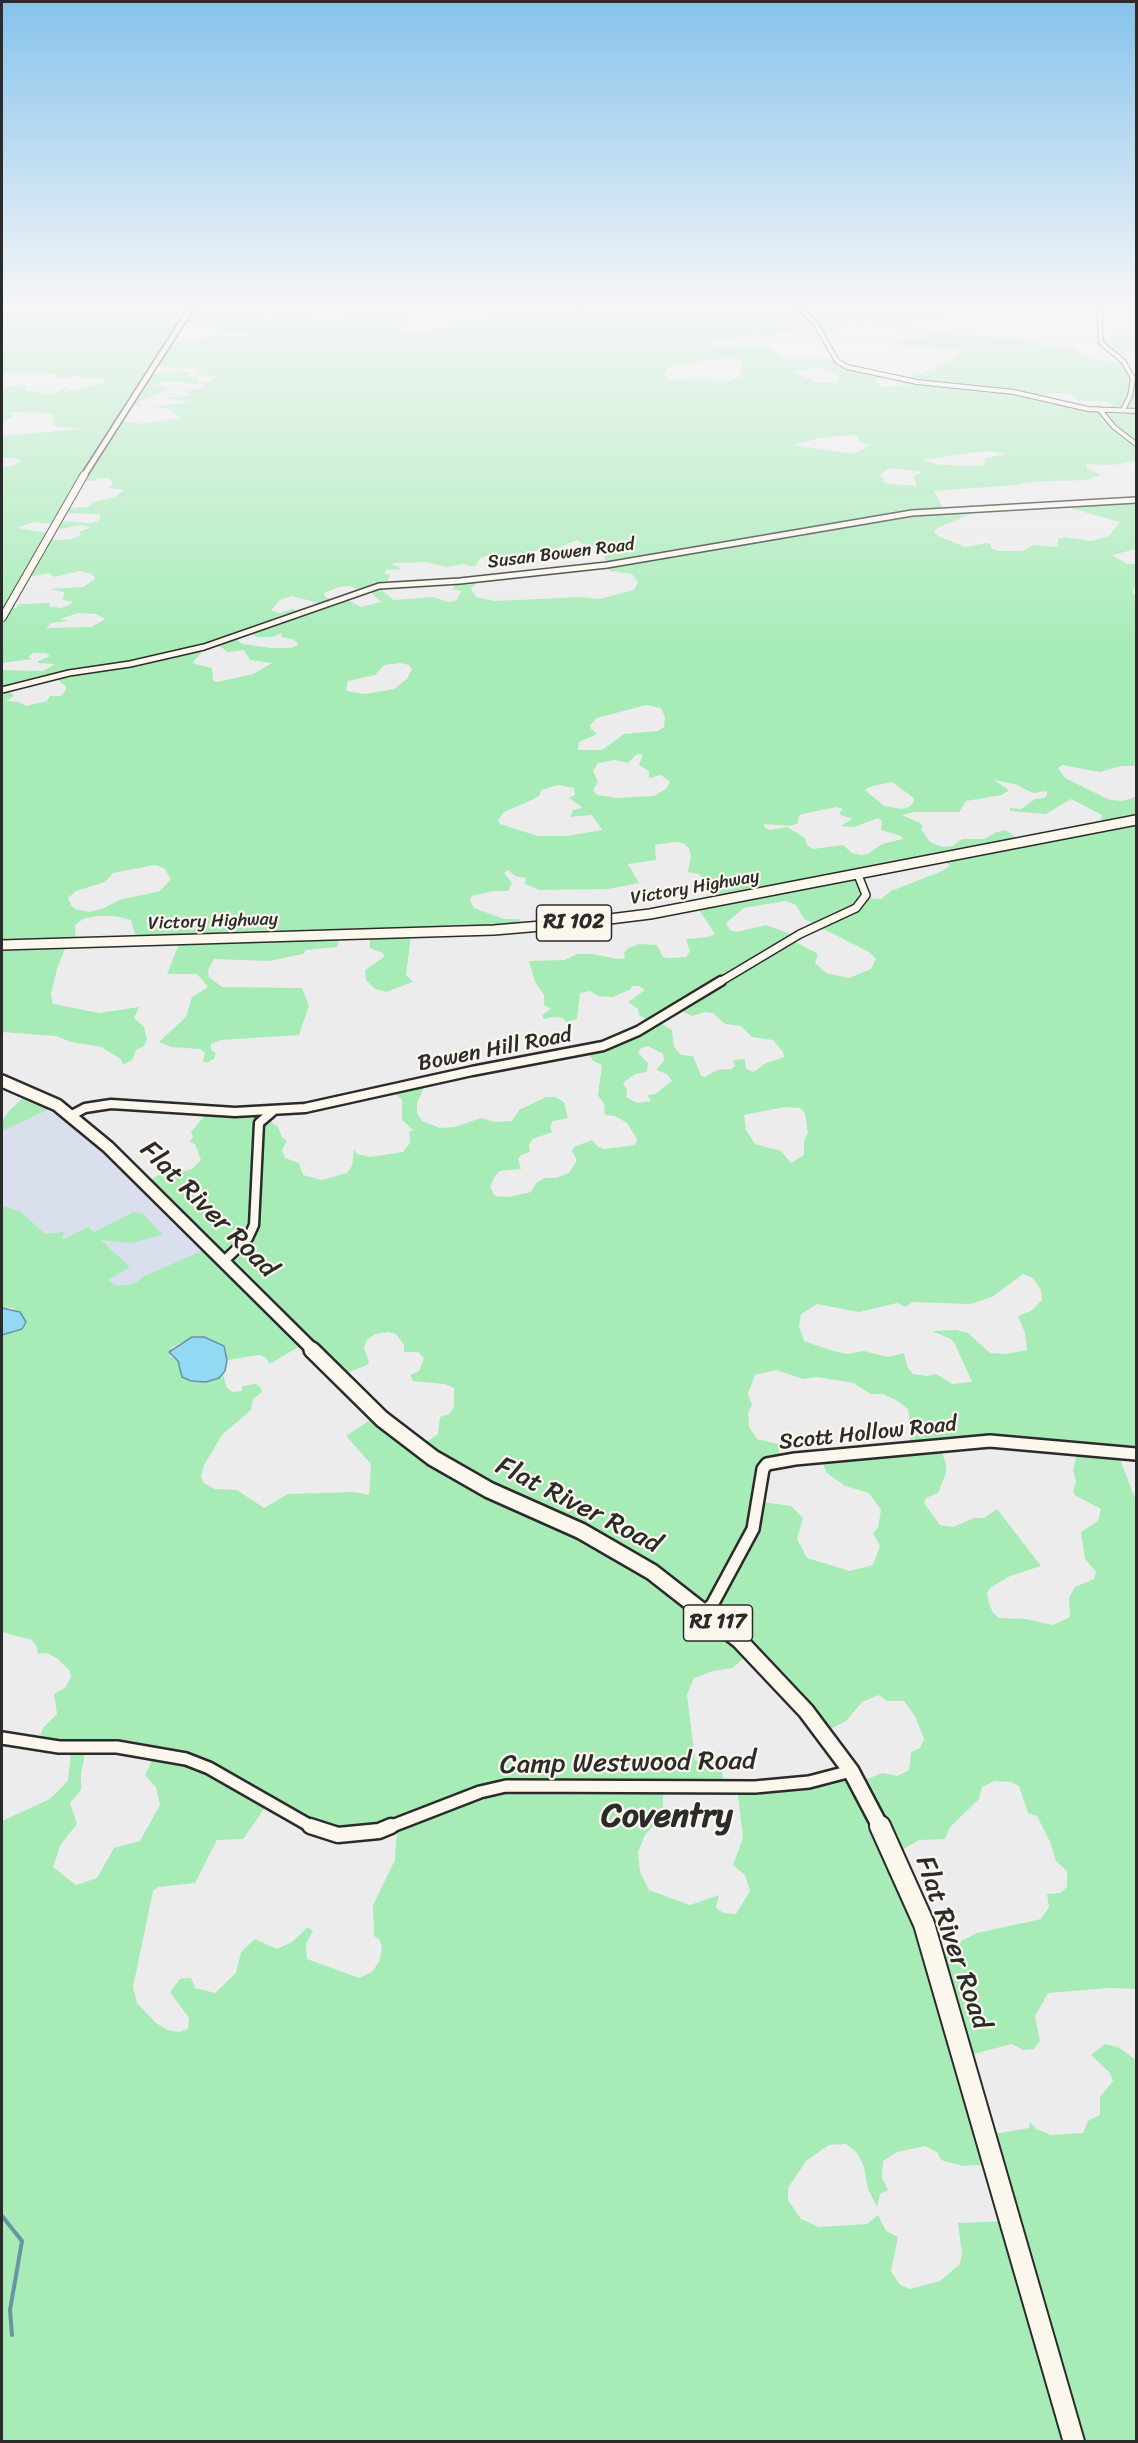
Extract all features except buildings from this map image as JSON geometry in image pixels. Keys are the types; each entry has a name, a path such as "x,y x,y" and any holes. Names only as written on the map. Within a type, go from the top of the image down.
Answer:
{"main road":[{"path":"2,618 54,525 118,419"},
{"name":"Victory Highway","path":"2,945 529,928 650,914 1137,820"},
{"name":"Flat River Road","path":"2,1081 40,1097 70,1116 154,1190 223,1262 382,1419 422,1451 502,1497 556,1519 616,1550 670,1584 705,1611 784,1685 851,1771 896,1857 927,1934 1074,2442"}],"street":[{"path":"1107,419 1114,427 1137,444"},
{"name":"Susan Bowen Road","path":"2,690 69,673 130,664 204,647 379,586 460,581 607,565 912,513 1137,500"},
{"name":"Bowen Hill Road","path":"70,1116 92,1106 111,1104 191,1110 273,1112 319,1105 472,1071 603,1047 638,1031 805,931 862,903 865,891 858,874"},
{"path":"223,1262 248,1238 254,1225 260,1123 273,1112"},
{"name":"Scott Hollow Road","path":"705,1611 712,1605 753,1529 763,1469 767,1464 795,1459 990,1441 1137,1454"},
{"name":"Camp Westwood Road","path":"2,1738 59,1748 117,1747 186,1759 209,1768 311,1827 338,1835 379,1831 480,1792 506,1786 755,1787 809,1782 851,1771"}],"shaded area":[{"path":"39,1105 84,1133 208,1258 124,1298 2,1225 2,1130"}],"green space":[{"path":"56,419 118,419 143,424 174,419 1136,419 1136,461 1112,465 1087,464 1087,468 1101,475 1086,480 1029,482 934,491 945,511 970,509 973,513 934,531 938,536 965,547 987,543 991,544 991,548 999,551 1022,551 1033,545 1058,547 1058,539 1064,537 1091,541 1109,536 1120,522 1066,507 1063,504 1136,500 1136,549 1112,555 1127,564 1136,564 1136,584 1132,592 1136,595 1136,766 1121,766 1100,772 1062,765 1058,768 1065,778 1110,800 1122,801 1136,797 1136,1454 1118,1454 1136,1501 1136,1989 1110,1988 1048,1993 1035,2016 1040,2041 1034,2049 1023,2050 1012,2044 966,2056 987,2132 1000,2133 1029,2128 1030,2122 1036,2129 1051,2135 1083,2133 1088,2121 1100,2115 1100,2097 1113,2081 1110,2073 1091,2055 1105,2044 1118,2047 1136,2060 1136,2441 2,2441 2,1821 50,1799 68,1781 71,1749 36,1745 44,1727 57,1714 54,1694 65,1688 71,1677 70,1671 58,1659 47,1653 38,1654 37,1647 32,1640 2,1632 2,1335 22,1329 26,1322 13,1308 2,1308 2,1199 3,1206 20,1211 45,1234 64,1232 62,1240 88,1227 94,1232 133,1212 142,1213 163,1235 131,1243 101,1240 130,1267 108,1280 118,1286 134,1284 144,1276 209,1248 147,1182 164,1172 174,1174 192,1169 201,1160 195,1144 190,1142 193,1137 191,1132 208,1112 269,1112 266,1118 278,1127 282,1137 287,1141 282,1150 285,1158 299,1163 303,1175 322,1180 347,1173 352,1166 354,1149 357,1154 370,1157 403,1152 410,1143 409,1132 413,1130 402,1120 402,1100 392,1090 422,1083 424,1087 417,1103 417,1113 422,1121 440,1128 455,1127 481,1118 495,1122 512,1121 519,1110 546,1097 555,1097 564,1102 568,1118 553,1121 550,1126 552,1132 533,1139 529,1145 530,1152 521,1155 518,1159 521,1169 500,1171 490,1187 495,1196 509,1197 531,1192 536,1183 545,1178 555,1178 569,1173 577,1160 572,1151 574,1147 592,1140 598,1147 604,1149 635,1145 637,1139 627,1123 615,1116 605,1115 604,1104 598,1095 602,1065 593,1061 587,1051 653,1023 639,1015 638,1009 628,1002 645,990 639,986 632,986 631,989 613,997 598,996 590,991 580,993 577,1019 566,1022 563,1018 544,1019 542,1015 551,1009 544,1005 544,995 535,982 529,961 565,960 577,954 619,959 625,958 624,953 628,948 640,944 657,945 663,957 686,957 690,951 686,939 715,934 697,907 720,901 699,874 688,872 691,857 689,848 683,843 674,842 655,845 656,860 628,864 639,883 608,889 539,890 525,884 526,878 515,876 508,870 504,873 512,883 508,891 493,891 472,896 470,900 474,908 504,919 519,919 521,925 250,931 136,938 131,920 115,916 97,916 83,919 75,925 76,943 67,944 57,969 51,994 53,1004 99,1013 139,1007 134,1018 144,1027 147,1039 144,1046 136,1050 132,1060 123,1065 121,1059 101,1047 71,1042 56,1036 2,1032 2,670 43,671 55,664 38,663 50,656 46,653 33,653 28,657 32,659 2,663 2,627 10,608 16,608 19,604 49,603 50,607 61,608 73,602 63,600 64,592 50,589 83,587 95,579 92,574 79,571 54,577 49,573 22,578 2,609 2,467 13,466 22,461 2,458 2,436 82,429 55,426 52,421","holes":["850,435 857,436 859,442 871,445 854,454 792,445 819,438","983,451 1007,453 984,459 985,464 980,466 940,465 923,460","890,468 922,472 913,477 917,486 883,483 884,479 880,475","109,478 113,483 109,488 124,490 115,497 94,502 87,507 64,508 80,481","62,513 101,516 98,521 90,523 56,521","34,522 52,524 52,527 60,527 60,529 80,525 91,527 79,532 81,535 72,539 45,539 48,533 17,528","577,540 586,546 605,549 605,561 610,571 632,574 638,582 634,590 599,599 582,597 495,601 476,597 471,589 475,585 473,580 452,582 455,587 452,589 461,591 456,601 449,602 432,597 394,600 378,587 385,586 388,580 390,575 384,573 386,570 402,569 392,564 394,563 427,562 446,567 463,564 475,567 480,558 490,555 525,556 536,551 562,555 564,553 558,548","350,586 361,591 367,589 381,602 361,607 346,599 303,613 293,609 280,613 271,610 280,600 291,596 323,604 333,600 325,597 324,593 339,587","78,613 96,614 105,619 91,627 46,628 51,623 70,621 60,619","249,633 257,637 272,637 282,633 281,637 293,639 299,645 290,648 243,644 235,639","218,644 227,652 244,650 250,660 272,663 253,674 217,682 213,680 212,668 192,663 202,652 199,649","400,663 409,665 412,669 407,679 394,689 365,694 346,691 348,681 375,675 384,665","53,677 66,686 61,696 50,696 47,701 26,706 19,702 6,701 14,696 8,690","646,705 661,708 665,717 664,727 658,731 624,734 602,750 578,750 579,742 597,734 590,725 597,718","637,754 643,755 639,765 649,771 649,778 661,775 670,782 666,789 654,796 616,798 597,795 593,790 598,782 593,771 598,763 615,760 628,763","994,780 1015,784 1033,793 1047,791 1044,798 1035,799 1021,809 1010,808 1010,811 1046,814 1071,799 1102,815 1101,820 1108,826 1022,843 1006,830 984,839 962,839 953,846 943,847 930,842 921,829 923,827 920,823 902,815 914,812 959,812 966,801 1002,795 1009,790","892,782 914,798 914,802 909,807 902,809 884,806 865,790","558,785 574,788 575,795 569,798 583,808 573,810 570,817 592,815 602,830 566,836 538,836 500,824 498,820 504,812 540,795 541,790","837,807 843,809 839,813 841,815 852,819 841,826 854,827 878,818 882,821 881,830 901,836 903,839 882,844 868,854 861,855 852,853 843,845 813,849 807,845 805,838 787,827 770,830 765,828 764,824 790,826 798,823 799,816 802,814","943,859 950,866 891,891 881,899 866,898 861,875","155,865 164,868 171,879 160,891 119,900 102,909 89,912 75,909 71,905 68,898 76,891 105,882 113,873","785,901 796,905 804,919 869,952 876,959 871,969 849,978 826,973 815,963 818,954 792,940 796,936 766,925 737,932 730,930 726,923 744,908","678,1009 692,1016 705,1012 713,1013 725,1024 741,1026 752,1037 773,1040 783,1052 784,1057 766,1063 754,1072 746,1069 745,1059 733,1060 735,1066 731,1069 717,1070 705,1077 701,1076 693,1056 681,1055 674,1047 672,1030 657,1021","648,1046 663,1054 664,1061 656,1070 667,1074 672,1081 655,1094 647,1095 651,1101 637,1103 626,1097 627,1090 623,1083 635,1074 647,1072 648,1063 638,1053 641,1048","785,1107 800,1108 805,1113 808,1133 804,1141 804,1155 791,1163 781,1151 755,1144 746,1130 744,1115","1023,1274 1033,1278 1041,1290 1042,1300 1031,1311 1018,1316 1025,1333 1027,1350 1006,1354 990,1353 968,1333 956,1330 932,1331 951,1339 955,1344 972,1382 952,1384 936,1374 928,1376 913,1374 908,1368 904,1353 888,1357 864,1351 847,1354 833,1351 804,1341 799,1326 801,1314 817,1304 859,1312 897,1303 906,1307 912,1302 970,1304 992,1297","388,1332 396,1334 404,1345 404,1352 418,1352 424,1358 419,1371 410,1375 413,1381 444,1384 454,1388 454,1407 449,1414 440,1417 438,1434 419,1447 376,1416 346,1436 371,1464 369,1495 354,1492 288,1494 264,1508 237,1490 215,1489 204,1483 201,1476 204,1465 222,1435 251,1410 253,1399 262,1392 256,1384 242,1386 242,1391 233,1392 227,1388 223,1375 219,1378 182,1371 178,1361 170,1356 171,1348 192,1337 224,1347 227,1360 259,1355 265,1357 270,1364 303,1344 340,1376 369,1363 364,1347 367,1340 375,1334","776,1370 803,1379 817,1377 853,1383 871,1394 883,1394 896,1400 908,1409 911,1427 910,1440 905,1449 820,1457 827,1473 845,1486 869,1493 881,1510 878,1528 873,1533 880,1546 873,1565 850,1571 807,1558 797,1539 803,1518 791,1506 762,1502 770,1464 780,1461 778,1444 757,1439 749,1427 748,1413 752,1405 748,1394 755,1375","1035,1445 1075,1449 1076,1458 1073,1470 1076,1482 1073,1491 1076,1496 1101,1509 1098,1521 1081,1532 1085,1559 1096,1572 1094,1579 1075,1587 1069,1598 1070,1617 1053,1625 1025,1619 999,1618 993,1613 987,1593 990,1588 1010,1576 1041,1566 997,1509 984,1518 974,1518 953,1527 940,1525 924,1503 926,1498 938,1493 946,1473 946,1464 940,1447","750,1652 824,1732 846,1721 862,1702 879,1695 887,1701 904,1701 915,1716 924,1739 920,1748 911,1752 909,1770 897,1776 882,1773 860,1782 844,1774 737,1787 743,1838 733,1865 745,1875 750,1891 736,1914 724,1913 716,1908 719,1895 690,1905 649,1890 640,1872 638,1852 645,1835 663,1815 663,1787 723,1786 722,1765 715,1761 703,1763 695,1760 687,1695 694,1678 713,1671 733,1668","86,1748 154,1756 145,1775 156,1787 160,1805 140,1841 114,1848 97,1878 76,1885 53,1867 61,1844 77,1824 70,1803 81,1790 81,1774","995,1781 1011,1782 1019,1786 1028,1813 1037,1816 1050,1842 1056,1861 1067,1871 1067,1887 1060,1893 1047,1894 1049,1907 1041,1919 977,1933 961,1941 960,1945 934,1950 895,1854 919,1840 945,1839 950,1827 979,1799 982,1787","267,1805 330,1835 397,1829 395,1860 373,1905 374,1936 380,1940 382,1948 379,1962 372,1972 359,1978 307,1959 306,1944 313,1931 308,1927 292,1942 277,1949 255,1939 241,1952 236,1973 215,1993 195,1988 191,1978 180,1979 170,1992 189,2018 188,2029 179,2032 168,2030 156,2023 137,2003 133,1987 153,1891 158,1887 195,1883 217,1840 243,1839","846,2144 857,2153 864,2167 868,2189 877,2207 880,2194 888,2190 882,2178 883,2161 897,2152 925,2146 937,2152 941,2160 963,2166 994,2164 1011,2221 958,2223 962,2254 960,2264 940,2281 910,2289 900,2285 891,2271 898,2237 886,2231 878,2215 867,2224 819,2227 801,2219 788,2200 788,2188 806,2161 829,2145"]},
{"path":"411,936 406,975 413,982 386,992 375,989 366,980 365,970 384,957 383,953 370,948 370,938"},
{"path":"339,940 337,947 306,950 303,954 269,961 214,959 208,970 209,977 222,987 302,988 309,1006 299,1035 221,1040 211,1044 211,1050 216,1053 214,1059 208,1062 203,1062 205,1053 200,1049 171,1047 159,1042 186,1017 192,997 208,987 197,974 167,974 179,944"},
{"path":"28,1093 56,1106 2,1131 3,1120 9,1111"}],"water":[{"path":"2,1308 20,1312 26,1322 22,1329 2,1335"},
{"path":"192,1337 204,1337 224,1346 227,1360 225,1371 219,1378 206,1382 191,1381 182,1377 178,1361 169,1352"}],"waterway":[{"path":"2,2216 22,2241 10,2310 12,2335"}],"district":[{"name":"Coventry","path":"667,1818"}]}
